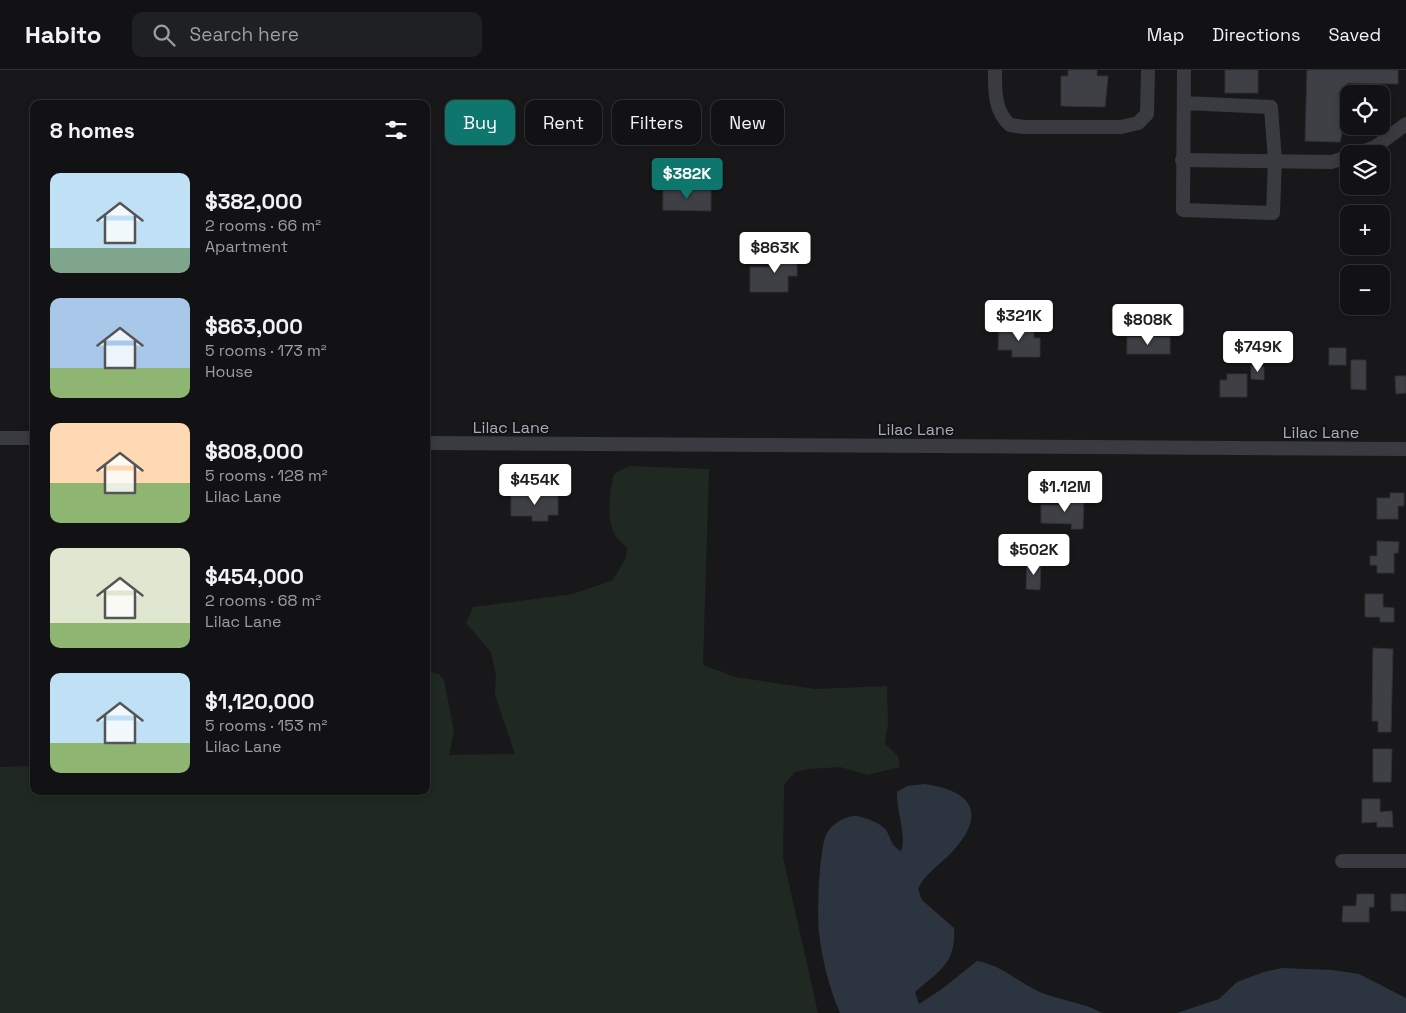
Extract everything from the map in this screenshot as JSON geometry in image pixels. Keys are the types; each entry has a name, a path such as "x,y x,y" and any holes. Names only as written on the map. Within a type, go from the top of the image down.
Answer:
{"street":[{"path":"995,70 997,103 1004,120 1010,125 1121,127 1138,123 1147,114 1148,70"},
{"path":"1184,70 1183,210 1273,213 1275,161 1272,107 1184,103"},
{"path":"1378,145 1406,124"},
{"path":"1182,160 1332,162 1340,159"},
{"path":"0,438 30,438"},
{"name":"Lilac Lane","path":"430,444 1406,449"},
{"path":"1342,862 1406,862"}],"shaded area":[{"path":"629,466 709,469 703,665 735,677 815,689 887,686 888,723 885,744 898,756 900,767 868,775 840,767 810,769 795,772 784,785 783,857 818,1013 0,1013 0,767 30,766 30,795 430,795 430,672 439,674 444,680 454,731 449,755 515,754 495,695 496,676 491,652 466,623 473,607 573,594 613,580 626,558 627,548 615,535 610,519 611,488 614,474"},
{"path":"925,784 954,792 970,806 971,816 969,826 963,838 952,852 925,878 918,889 922,900 954,928 952,950 945,965 915,992 919,1004 942,989 977,961 994,966 1040,992 1087,1006 1102,1013 840,1013 826,973 819,932 820,866 824,841 832,826 852,816 872,821 884,827 893,844 901,851 903,838 897,792 907,786"},
{"path":"1282,968 1332,970 1359,974 1406,998 1406,1013 1177,1013 1219,999 1237,982 1264,972"}],"building":[{"path":"1068,70 1097,70 1097,76 1108,76 1105,107 1061,106 1061,76 1068,76"},
{"path":"1225,70 1258,70 1258,93 1225,93"},
{"path":"1307,70 1398,70 1398,84 1348,83 1340,85 1340,135 1342,135 1340,142 1305,141"},
{"path":"663,190 711,190 711,211 663,210"},
{"path":"778,250 797,250 797,276 788,276 788,292 750,292 750,267 778,267"},
{"path":"999,328 1034,329 1034,338 1040,338 1040,357 1012,357 1012,350 998,350"},
{"path":"1127,337 1170,337 1170,354 1127,354"},
{"path":"1329,348 1346,348 1346,365 1329,365"},
{"path":"1351,360 1366,360 1366,390 1351,389"},
{"path":"1251,366 1264,367 1264,380 1251,379"},
{"path":"1227,374 1247,374 1247,397 1220,397 1220,380 1227,380"},
{"path":"1395,376 1406,376 1406,393 1396,394"},
{"path":"1390,493 1404,493 1404,506 1398,506 1398,519 1377,519 1377,498 1390,498"},
{"path":"511,495 558,495 558,515 548,515 548,521 532,521 532,516 511,516"},
{"path":"1064,498 1084,498 1083,529 1071,529 1072,524 1041,523 1041,505 1064,505"},
{"path":"1377,541 1399,542 1398,553 1394,553 1394,573 1377,573 1377,565 1370,565 1370,556 1377,556"},
{"path":"1027,562 1041,562 1040,590 1026,589"},
{"path":"1365,594 1383,594 1383,607 1394,608 1394,622 1380,622 1380,617 1365,617"},
{"path":"1373,648 1393,649 1391,732 1378,732 1378,721 1372,721"},
{"path":"1373,749 1392,749 1391,782 1373,782"},
{"path":"1362,799 1380,799 1380,812 1392,811 1393,827 1377,827 1377,822 1362,823"},
{"path":"1357,894 1374,894 1374,907 1369,907 1369,922 1342,922 1343,906 1356,906"},
{"path":"1391,894 1406,894 1406,911 1391,911"}]}
